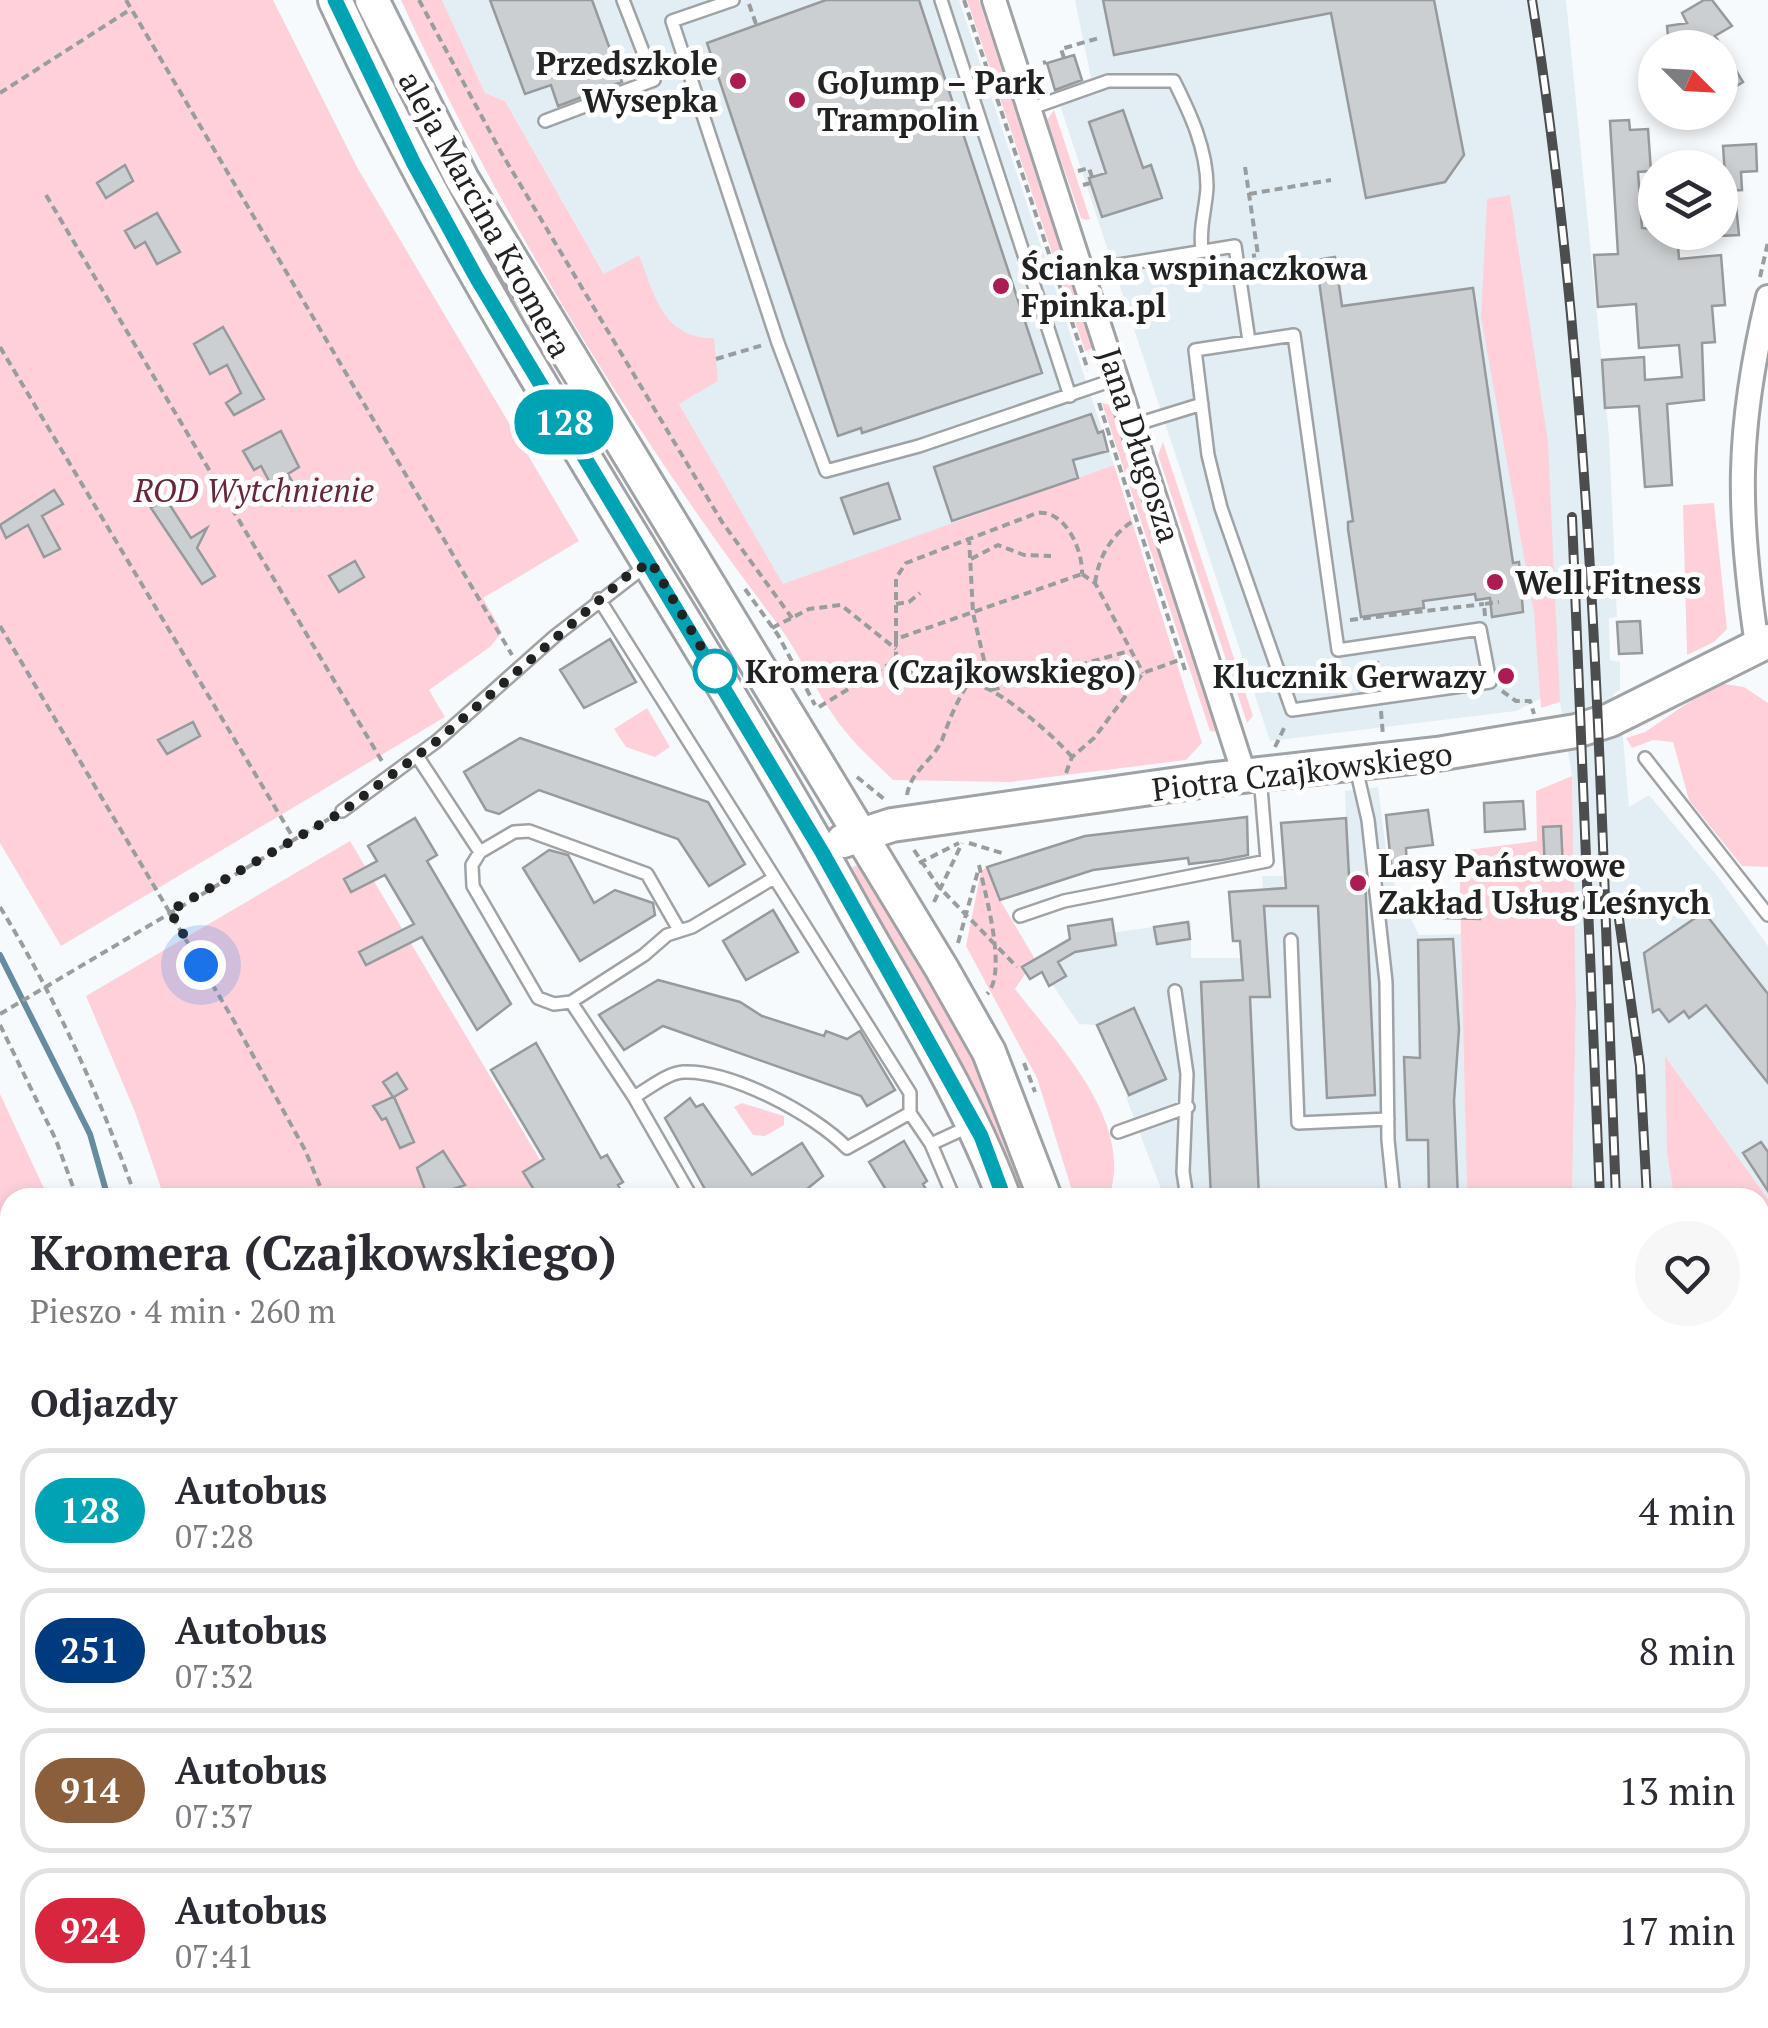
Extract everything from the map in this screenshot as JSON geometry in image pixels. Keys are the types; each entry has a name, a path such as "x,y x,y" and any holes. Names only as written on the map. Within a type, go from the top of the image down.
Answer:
{"main road":[{"name":"aleja Marcina Kromera","path":"335,0 414,164 468,261 822,852 974,1124 1000,1188"},
{"name":"aleja Marcina Kromera","path":"372,0 462,179 989,1052 1042,1188"},
{"name":"Piotra Czajkowskiego","path":"822,852 858,834 1260,768 1356,764 1581,730 1764,653"}],"street":[{"name":"Jana Długosza","path":"994,0 1134,425 1260,768"},
{"path":"1763,289 1748,386 1740,489 1764,653"}],"lane":[{"path":"545,121 654,80 623,0"},
{"path":"733,0 672,21 778,343 826,471 1118,378"},
{"path":"941,0 1070,396"},
{"path":"1029,109 1108,81 1174,80 1193,118 1206,174 1199,229 1202,250"},
{"path":"1082,270 1235,246 1249,342"},
{"path":"1294,335 1338,650 1480,629 1490,682 1292,710 1221,508 1202,404 1196,350 1249,342 1294,335"},
{"path":"1134,425 1202,404"},
{"path":"342,812 416,756 599,599 651,562"},
{"path":"599,599 772,880 910,1093 910,1113 931,1144 950,1188"},
{"path":"416,756 480,852"},
{"path":"1644,758 1768,914"},
{"path":"1356,764 1368,820 1386,982 1393,1188"},
{"path":"1020,916 1064,901 1267,862 1260,768"},
{"path":"678,928 647,874 529,831 514,832 480,852 472,866 473,886 538,998 554,1004 571,1002 678,928 692,927 772,880"},
{"path":"1290,940 1298,1122 1388,1119"},
{"path":"1175,991 1188,1107 1183,1172 1186,1188"},
{"path":"571,1002 634,1097 686,1188"},
{"path":"634,1097 678,1072 703,1074 784,1102 825,1125 846,1148 910,1113"},
{"path":"1118,1132 1188,1107"},
{"path":"931,1144 974,1124"}],"path":[{"path":"126,0 498,635 520,666"},
{"path":"419,0 502,154 568,257 722,522 792,618"},
{"path":"747,0 756,24"},
{"path":"0,92 131,8"},
{"path":"1064,58 1062,49 1099,38"},
{"path":"1078,171 1090,168 1091,180 1083,185"},
{"path":"1249,194 1332,180"},
{"path":"46,195 380,756"},
{"path":"1763,289 1768,242"},
{"path":"716,359 778,343"},
{"path":"0,347 294,839"},
{"path":"896,660 896,578 906,563 1048,512 1061,520 1083,560 1082,574"},
{"path":"1095,583 1100,559 1120,530 1136,519"},
{"path":"970,538 973,613 991,690 1058,740 1072,757"},
{"path":"971,559 998,545 1024,555 1051,556"},
{"path":"1083,560 1100,559"},
{"path":"1082,574 1095,583 1128,651 1143,672"},
{"path":"896,639 1082,574"},
{"path":"896,604 909,602 920,593"},
{"path":"1350,620 1499,602"},
{"path":"764,632 821,606 841,604 896,650"},
{"path":"1480,629 1486,621 1484,604"},
{"path":"0,626 170,911 305,1150 321,1188"},
{"path":"896,660 916,676 991,690 1128,651"},
{"path":"1066,782 1072,757 1094,738 1143,672 1182,659"},
{"path":"819,707 896,660"},
{"path":"907,800 914,774 941,743 952,707 966,687"},
{"path":"1516,701 1530,700"},
{"path":"1260,768 1292,710"},
{"path":"853,774 884,800"},
{"path":"0,1014 342,812"},
{"path":"952,838 1005,854"},
{"path":"919,863 963,840"},
{"path":"934,902 938,886 963,840"},
{"path":"928,843 914,851 919,863 1017,967"},
{"path":"958,943 969,914 979,865 994,940 995,974 987,994"},
{"path":"0,907 76,1048 132,1188"},
{"path":"0,1026 56,1140 73,1188"}],"shaded area":[{"path":"442,0 959,0 1114,465 783,585 505,101 485,93"},
{"path":"1075,0 1566,0 1609,436 1617,617 1609,618 1610,660 1620,662 1620,690 1613,694 1623,738 1629,807 1649,795 1719,878 1768,946 1768,1188 1760,1188 1666,1057 1667,1153 1673,1188 1572,1188 1576,1002 1572,776 1558,690 1516,711 1270,741 1055,90 1091,78"},
{"path":"1378,787 1389,873 1419,935 1461,934 1467,1188 1161,1188 1126,1097 1129,1094 1097,1025 1079,1024 1035,959 1065,939 1191,922 1191,958 1253,958 1268,978 1262,876 1348,875 1345,791"}],"green space":[{"name":"ROD Wytchnienie","path":"0,0 273,0 358,169 579,541 483,598 502,632 490,647 429,690 445,717 61,946 0,843"},
{"path":"401,0 442,0 485,93 505,101 604,274 639,255 656,299 672,322 683,331 714,338 718,381 679,404 783,584 1114,465 1202,743 1186,760 1010,782 893,780 868,756 835,718 785,635 671,476 572,321 481,161"},
{"path":"967,0 979,0 1093,348 1085,351"},
{"path":"1054,110 1090,219 1081,218 1047,120"},
{"path":"1510,195 1548,442 1560,702 1541,708 1534,613 1481,317 1487,199"},
{"path":"1102,403 1112,405 1220,732 1210,731"},
{"path":"1163,442 1253,716 1247,723 1158,455"},
{"path":"1714,503 1727,629 1714,642 1687,655 1683,505"},
{"path":"1717,683 1744,687 1768,703 1768,867 1742,866 1689,800 1673,742 1653,740 1632,748 1626,738 1645,732"},
{"path":"647,708 670,747 655,757 626,747 614,729"},
{"path":"1572,776 1576,1003 1572,1188 1467,1188 1459,851 1537,841 1536,791"},
{"path":"350,841 557,1188 161,1188 135,1112 86,996"},
{"path":"854,866 861,866 978,1065 1029,1188 1011,1188 847,874"},
{"path":"987,867 1000,900 1035,959 1015,989 1070,1059 1102,1112 1111,1140 1114,1169 1111,1188 1071,1188 1037,1078 966,946 981,871"},
{"path":"1665,1056 1760,1188 1673,1188 1667,1153"},
{"path":"0,1094 44,1188 0,1188"},
{"path":"742,1103 784,1116 784,1125 765,1136 753,1135 734,1107"}],"building":[{"path":"490,0 592,0 622,82 558,106 551,85 525,94"},
{"path":"826,0 919,0 1042,373 862,433 861,428 838,436 707,43"},
{"path":"1103,0 1434,0 1464,155 1445,182 1366,198 1331,13 1114,55"},
{"path":"1704,0 1712,0 1732,26 1725,30 1667,30 1667,26 1687,23 1682,13"},
{"path":"1074,55 1082,80 1055,90 1047,63"},
{"path":"1123,110 1143,168 1151,165 1162,198 1102,217 1089,178 1106,173 1089,122"},
{"path":"1629,120 1630,130 1648,130 1650,150 1638,150 1638,250 1678,250 1679,259 1721,255 1725,305 1712,306 1715,342 1702,343 1704,400 1667,404 1672,485 1645,487 1639,406 1605,408 1602,360 1644,357 1645,380 1682,377 1679,345 1639,348 1636,304 1598,307 1594,255 1618,254 1610,121"},
{"path":"1756,144 1757,171 1741,172 1742,190 1738,190 1738,150 1723,150 1723,146"},
{"path":"125,165 133,181 106,198 97,183"},
{"path":"157,213 180,252 157,264 145,242 135,248 125,231"},
{"path":"1335,257 1342,306 1473,288 1513,563 1519,562 1523,612 1492,617 1490,598 1476,600 1475,594 1423,601 1424,608 1361,617 1348,529 1348,522 1353,521 1316,260"},
{"path":"223,327 264,399 234,415 226,403 241,393 227,365 210,374 194,344"},
{"path":"1091,414 1098,433 1103,431 1108,451 1073,460 1078,478 952,521 934,467"},
{"path":"281,431 299,467 288,474 300,496 282,505 261,466 254,470 243,451"},
{"path":"888,483 900,519 854,534 841,498"},
{"path":"54,490 63,504 42,516 60,549 44,557 28,525 6,538 0,525"},
{"path":"166,499 191,538 207,528 197,548 215,576 202,584 151,508"},
{"path":"355,561 364,577 339,592 329,576"},
{"path":"1640,621 1642,653 1619,654 1617,622"},
{"path":"610,639 636,682 584,708 560,670"},
{"path":"193,722 200,736 167,754 158,740"},
{"path":"520,738 708,802 745,864 709,886 678,839 539,790 499,814 486,810 464,772"},
{"path":"1523,801 1525,829 1485,832 1484,803"},
{"path":"1428,810 1433,845 1406,848 1407,871 1392,873 1386,815"},
{"path":"1247,817 1248,855 1222,860 1189,864 1188,858 1093,870 1000,900 987,867 1085,836"},
{"path":"415,818 437,855 427,861 511,1004 477,1030 422,937 366,965 359,952 414,924 385,875 351,892 344,879 377,861 368,846"},
{"path":"1346,818 1349,876 1365,876 1375,1095 1327,1098 1318,906 1264,906 1270,997 1250,997 1259,1188 1211,1188 1201,982 1243,980 1240,941 1233,941 1229,892 1286,888 1281,823"},
{"path":"1561,826 1563,869 1545,870 1543,827"},
{"path":"549,850 568,855 594,903 615,890 653,903 655,915 580,961 523,868"},
{"path":"1443,897 1481,899 1480,919 1444,918"},
{"path":"773,910 798,952 746,980 723,941"},
{"path":"1704,912 1768,994 1768,1083 1706,1005 1689,1018 1684,1011 1669,1022 1659,1009 1653,1012 1644,953"},
{"path":"1112,919 1116,945 1075,952 1058,962 1066,976 1049,986 1042,972 1030,979 1022,967 1070,939 1068,926"},
{"path":"1188,922 1190,939 1157,944 1154,927"},
{"path":"1453,939 1459,1029 1454,1101 1458,1188 1429,1188 1428,1140 1407,1140 1404,1057 1420,1058 1418,940"},
{"path":"658,980 740,1002 762,1016 824,1036 826,1031 847,1039 860,1031 895,1090 867,1106 861,1096 663,1026 624,1050 599,1015"},
{"path":"1134,1008 1166,1079 1129,1095 1097,1025"},
{"path":"536,1043 601,1158 607,1155 623,1182 620,1188 533,1188 523,1172 544,1159 491,1070"},
{"path":"397,1073 407,1089 394,1097 414,1142 400,1148 386,1118 382,1120 373,1106 393,1097 383,1082"},
{"path":"690,1098 696,1107 703,1104 752,1175 802,1143 823,1176 808,1188 704,1188 665,1118"},
{"path":"904,1141 927,1181 923,1184 925,1188 885,1188 869,1162"},
{"path":"1761,1142 1768,1152 1768,1188 1766,1188 1743,1153"},
{"path":"443,1151 465,1185 424,1188 417,1168"}],"waterway":[{"path":"0,955 90,1134 105,1188"}],"railway":[{"path":"1532,0 1553,149 1582,448 1599,748 1616,1188"},
{"path":"1572,517 1600,1188"},
{"path":"1617,905 1640,1066 1646,1188"}],"bus line":[{"name":"128","path":"335,0 414,164 476,277 662,581 913,1010 981,1136 1000,1188"}],"place":[{"name":"Przedszkole Wysepka","path":"738,81"},
{"name":"GoJump – Park Trampolin","path":"797,100"},
{"name":"Ścianka wspinaczkowa Fpinka.pl","path":"1001,286"},
{"name":"Well Fitness","path":"1495,582"},
{"name":"Kromera (Czajkowskiego)","path":"715,671"},
{"name":"Klucznik Gerwazy","path":"1506,676"},
{"name":"Lasy Państwowe Zakład Usług Leśnych","path":"1358,883"}],"route":[{"path":"201,965 170,911 342,812 437,741 555,636 627,576 651,562 721,681 715,671"}]}
